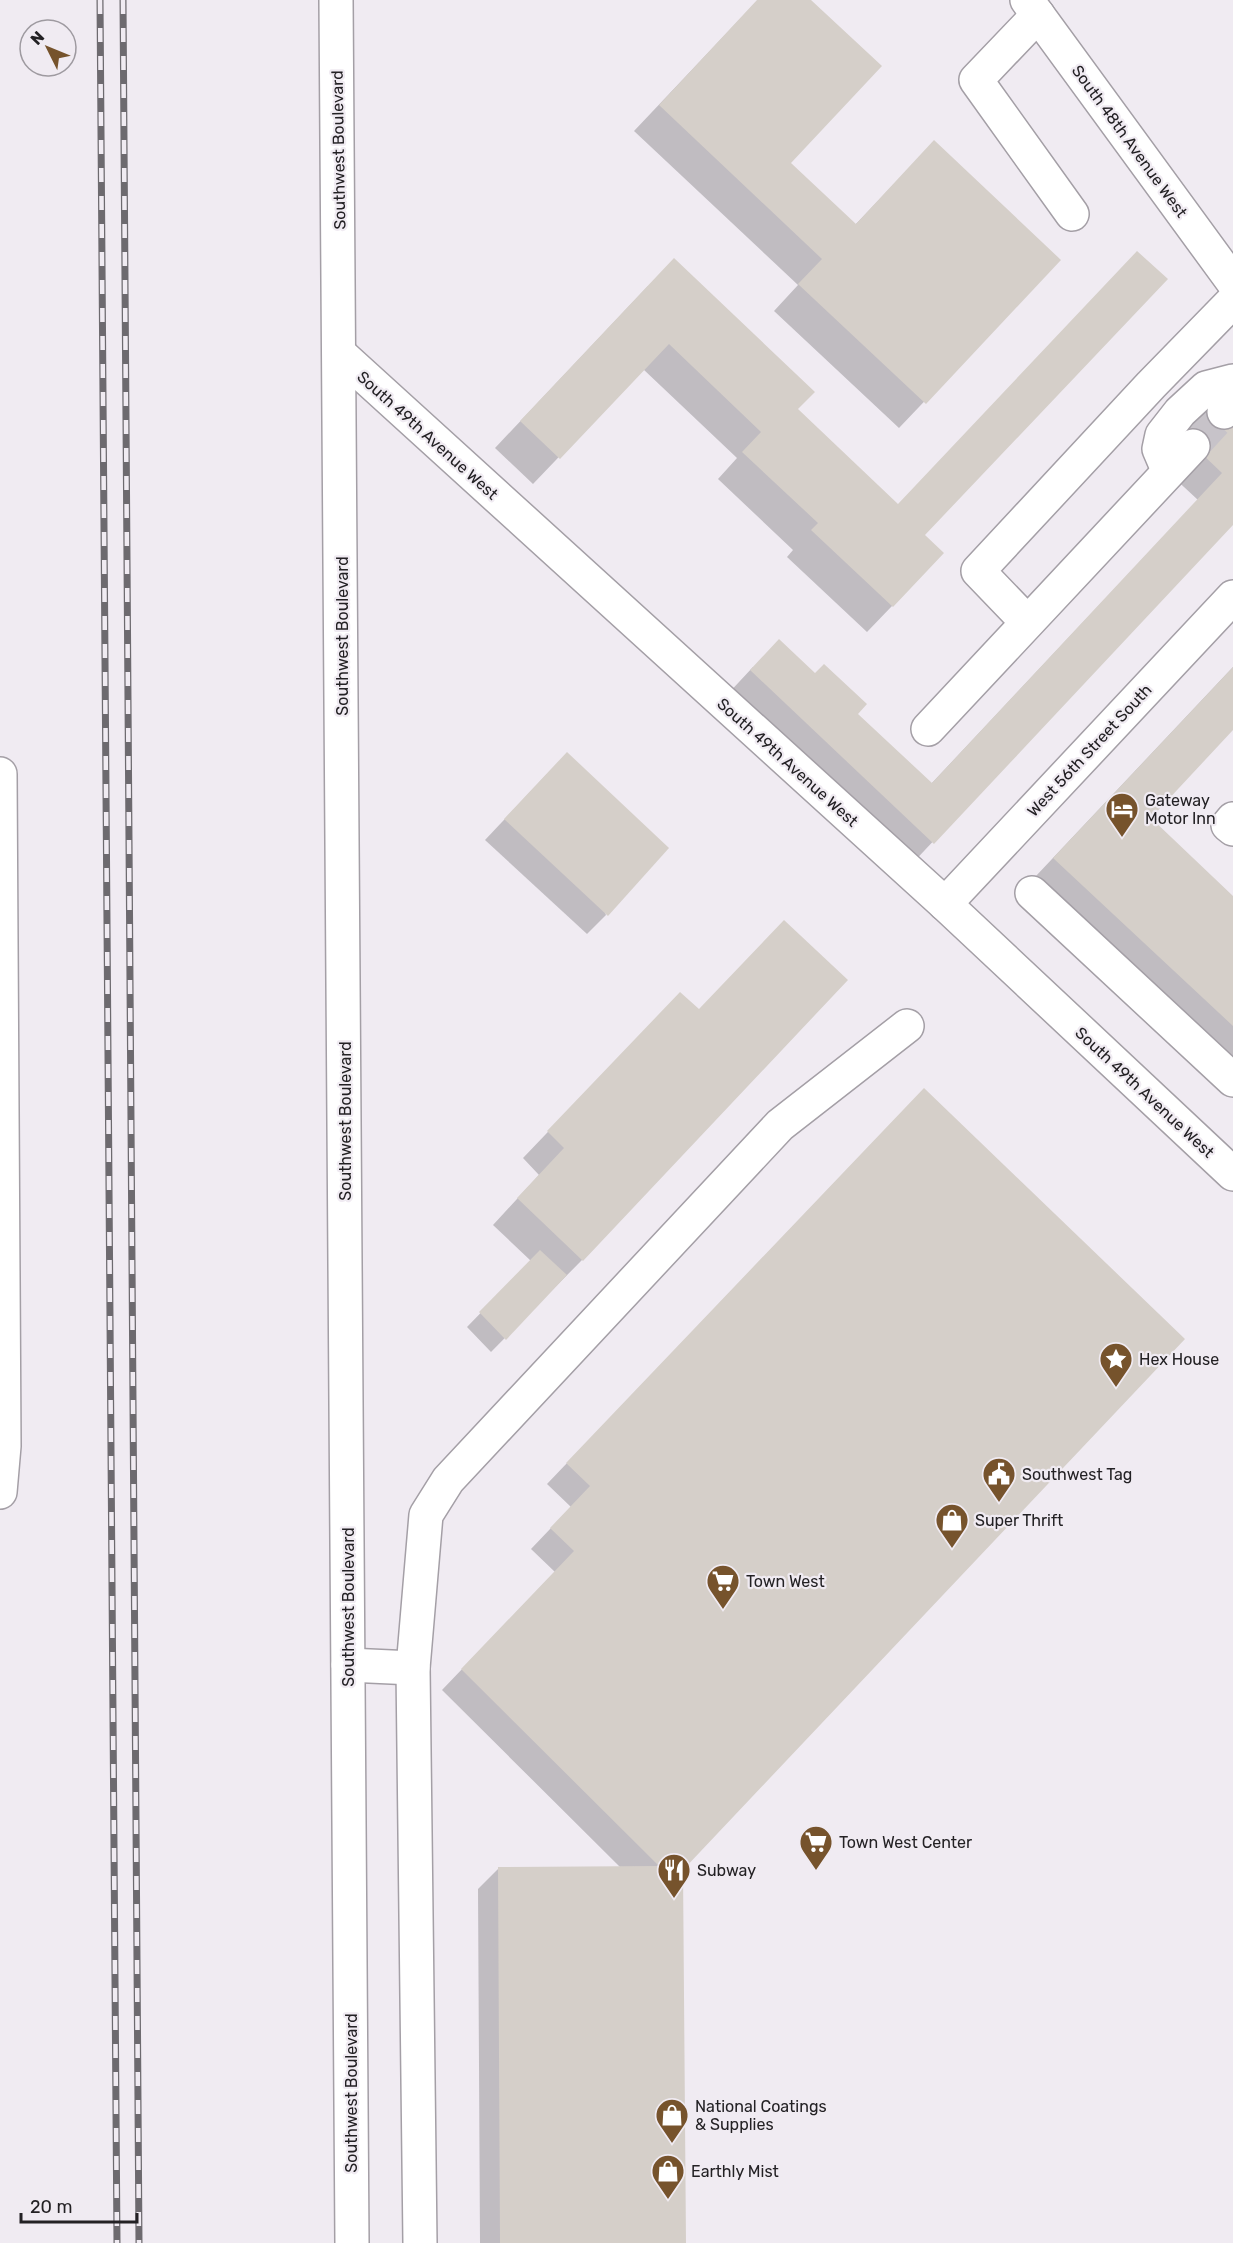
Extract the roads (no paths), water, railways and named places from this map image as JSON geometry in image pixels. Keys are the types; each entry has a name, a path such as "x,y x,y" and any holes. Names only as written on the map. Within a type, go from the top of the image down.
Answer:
{"street":[{"name":"Southwest Boulevard","path":"336,0 352,2243"},
{"path":"1033,7 976,81 1072,214"},
{"name":"South 48th Avenue West","path":"1033,7 1233,282"},
{"path":"1027,622 978,571 1151,385 1233,301"},
{"name":"South 49th Avenue West","path":"340,354 945,904 1233,1174"},
{"path":"1168,470 1159,449 1162,435 1180,412 1206,388 1233,381"},
{"path":"1151,385 1180,412"},
{"path":"928,729 1168,470 1193,446"},
{"name":"West 56th Street South","path":"945,904 1233,597"},
{"path":"0,774 2,1446 0,1492"},
{"path":"1233,819 1228,825 1233,829"},
{"path":"1032,893 1233,1081"},
{"path":"420,2243 413,1668 426,1515 448,1480 780,1125 907,1026"},
{"path":"348,1665 413,1668"}],"tunnel":[{"path":"1193,446 1224,412"}],"railway":[{"path":"100,0 117,2243"},
{"path":"123,0 139,2243"}],"place":[{"name":"Gateway Motor Inn","path":"1122,838"},
{"name":"Hex House","path":"1116,1388"},
{"name":"Southwest Tag","path":"999,1503"},
{"name":"Super Thrift","path":"952,1549"},
{"name":"Town West","path":"723,1610"},
{"name":"Town West Center","path":"816,1871"},
{"name":"Subway","path":"674,1899"},
{"name":"National Coatings & Supplies","path":"672,2144"},
{"name":"Earthly Mist","path":"668,2200"}]}
